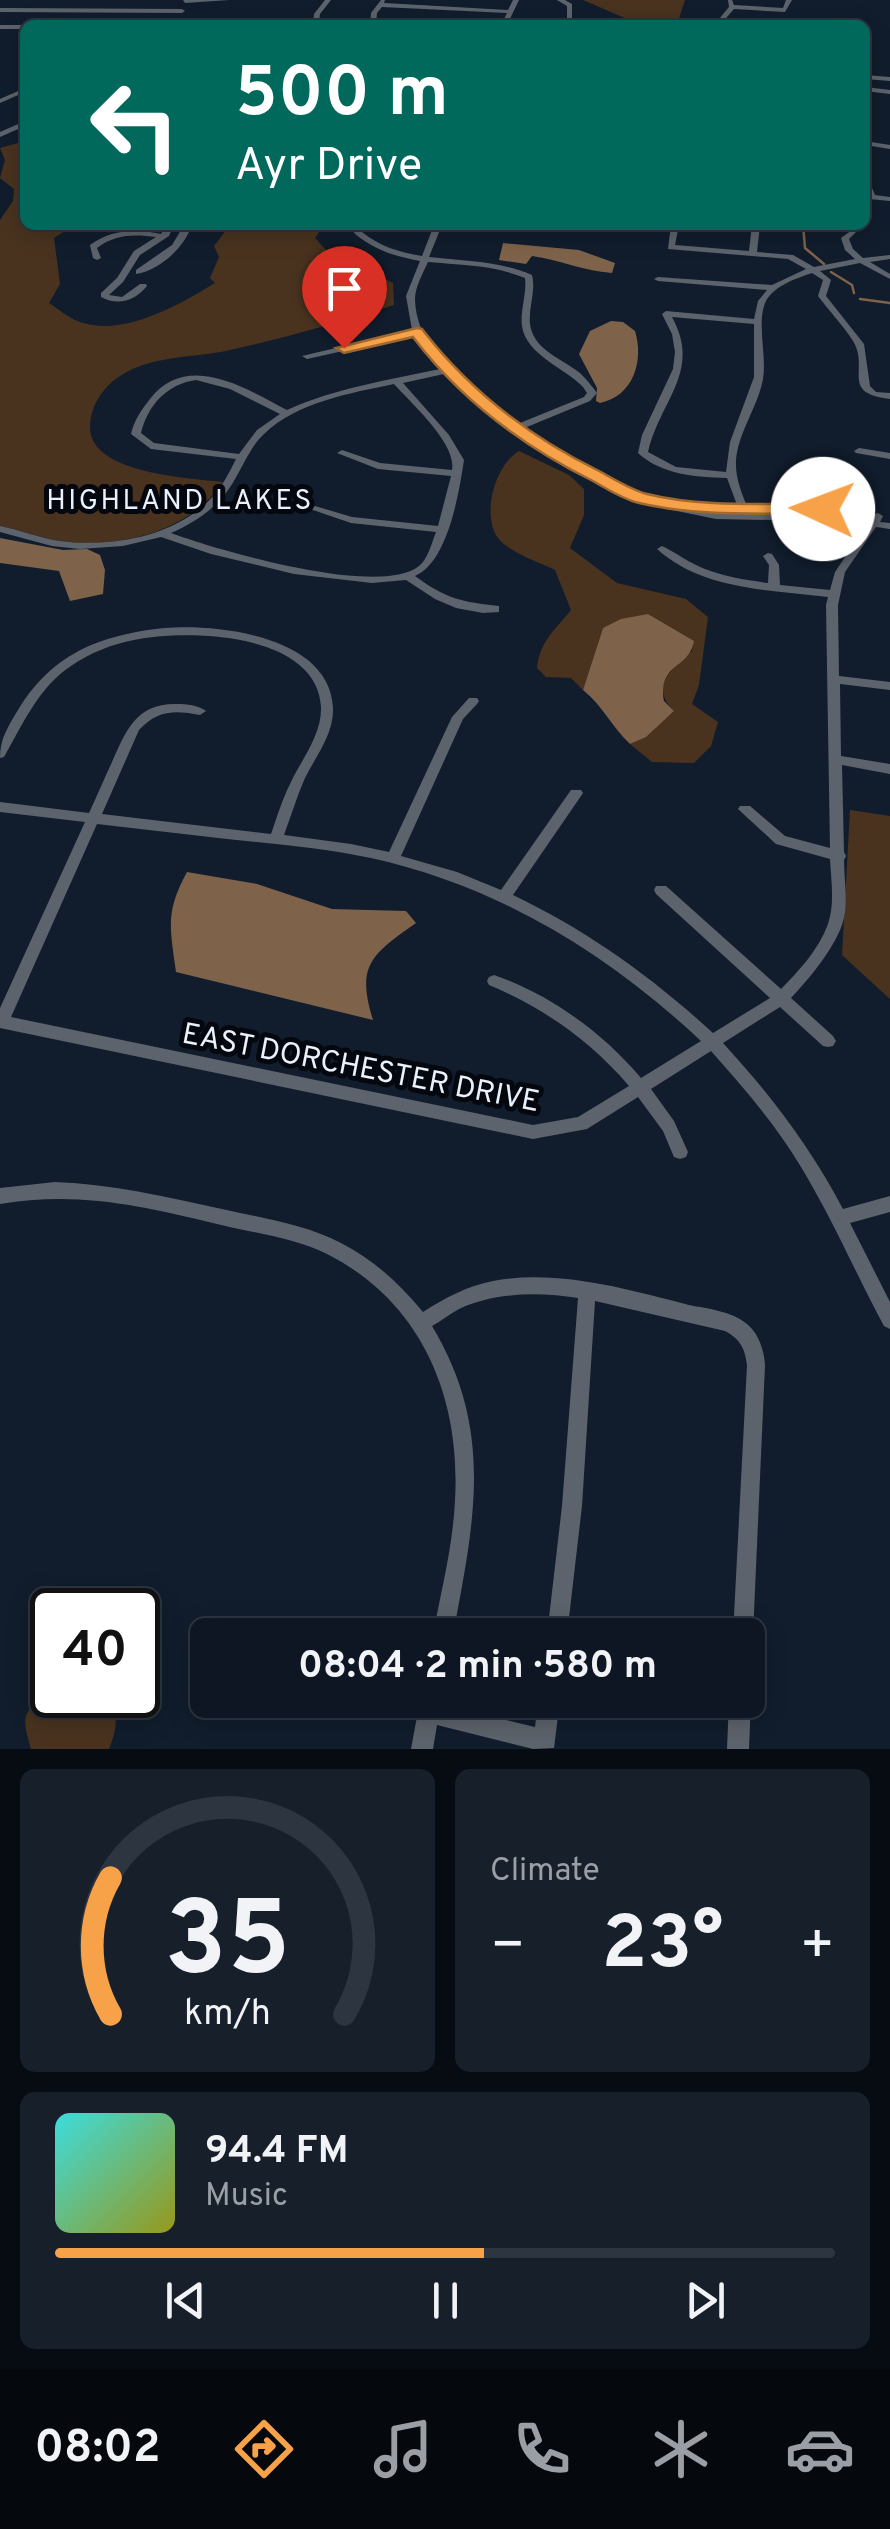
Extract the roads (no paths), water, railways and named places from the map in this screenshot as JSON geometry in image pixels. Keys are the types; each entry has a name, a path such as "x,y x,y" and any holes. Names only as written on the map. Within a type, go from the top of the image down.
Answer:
{"street":[{"path":"100,10 111,0"},
{"path":"187,20 182,11 185,1 226,0"},
{"path":"249,0 284,1"},
{"path":"507,20 516,0"},
{"path":"560,0 570,5 571,20"},
{"path":"731,4 785,10 789,0"},
{"path":"382,2 512,12"},
{"path":"448,16 452,8"},
{"path":"0,10 182,11"},
{"path":"0,27 20,27"},
{"path":"5,36 9,27"},
{"path":"887,106 889,91"},
{"path":"143,286 128,298 116,300 104,295 120,280 136,252 166,230"},
{"path":"139,272 164,258 187,230"},
{"path":"359,230 365,240 424,260 527,275 532,282 525,320 531,339 592,393 587,399 514,429"},
{"path":"436,230 410,296 417,332 446,370 514,429 607,484 650,501 706,515 745,512 880,519 890,526"},
{"path":"674,230 671,248 790,257 816,271 827,280 822,296 860,344 865,387 873,394 890,396"},
{"path":"753,254 755,230"},
{"path":"852,232 845,238 846,244 862,260 890,277"},
{"path":"96,258 93,247 111,236 161,236"},
{"path":"745,512 731,475 733,449 760,376 761,299 773,288 816,271 890,257"},
{"path":"658,279 773,288"},
{"path":"731,475 660,465 643,453 645,439 678,370 681,344 666,314 759,322"},
{"path":"307,356 417,332"},
{"path":"0,529 43,541 80,545 123,542 160,532 194,517 216,498 255,436 287,414 318,402 446,370"},
{"path":"240,457 151,446 136,434 137,424 159,390 195,378 220,380 287,414"},
{"path":"160,532 209,550 354,581 382,583 409,577 426,566 457,474 458,456 397,382"},
{"path":"859,451 890,456"},
{"path":"342,453 378,466 457,474"},
{"path":"316,509 351,520 440,530"},
{"path":"662,549 690,570 834,594 840,572 880,519"},
{"path":"768,556 774,565 774,586"},
{"path":"409,577 446,600 478,610 495,609"},
{"name":"EAST DORCHESTER DRIVE","path":"1,1022 533,1132 581,1124 781,999 808,970 835,925 839,856 834,594"},
{"path":"0,754 39,687 65,664 96,648 175,631 265,641 302,660 322,682 327,704 316,749 293,790 276,839"},
{"path":"834,678 890,686"},
{"path":"392,858 458,717 473,701"},
{"path":"1,1022 134,728 143,717 169,707 200,712"},
{"path":"836,760 890,769"},
{"path":"504,897 576,793"},
{"path":"0,807 276,839 392,858 504,897 603,951 677,1008 765,1101 840,1218 890,1320"},
{"path":"745,808 781,840 839,856"},
{"path":"661,890 828,1040"},
{"path":"494,982 522,990 578,1030 640,1088 673,1132 680,1152"},
{"path":"0,1196 28,1190 113,1191 306,1237 346,1254 373,1273 421,1322 451,1381 466,1460 462,1525 446,1618"},
{"path":"840,1218 890,1204"},
{"path":"421,1322 459,1299 502,1288 548,1286 726,1322 739,1328 753,1346 756,1365 745,1618"},
{"path":"558,1618 572,1506 586,1292"},
{"path":"422,1749 428,1718"},
{"path":"465,1718 543,1745 547,1718"},
{"path":"738,1749 739,1718"}],"waterway":[{"path":"803,230 805,248 824,264"},
{"path":"831,272 852,285 854,293"},
{"path":"860,299 890,303"}],"district":[{"name":"HIGHLAND LAKES","path":"180,499"}]}
